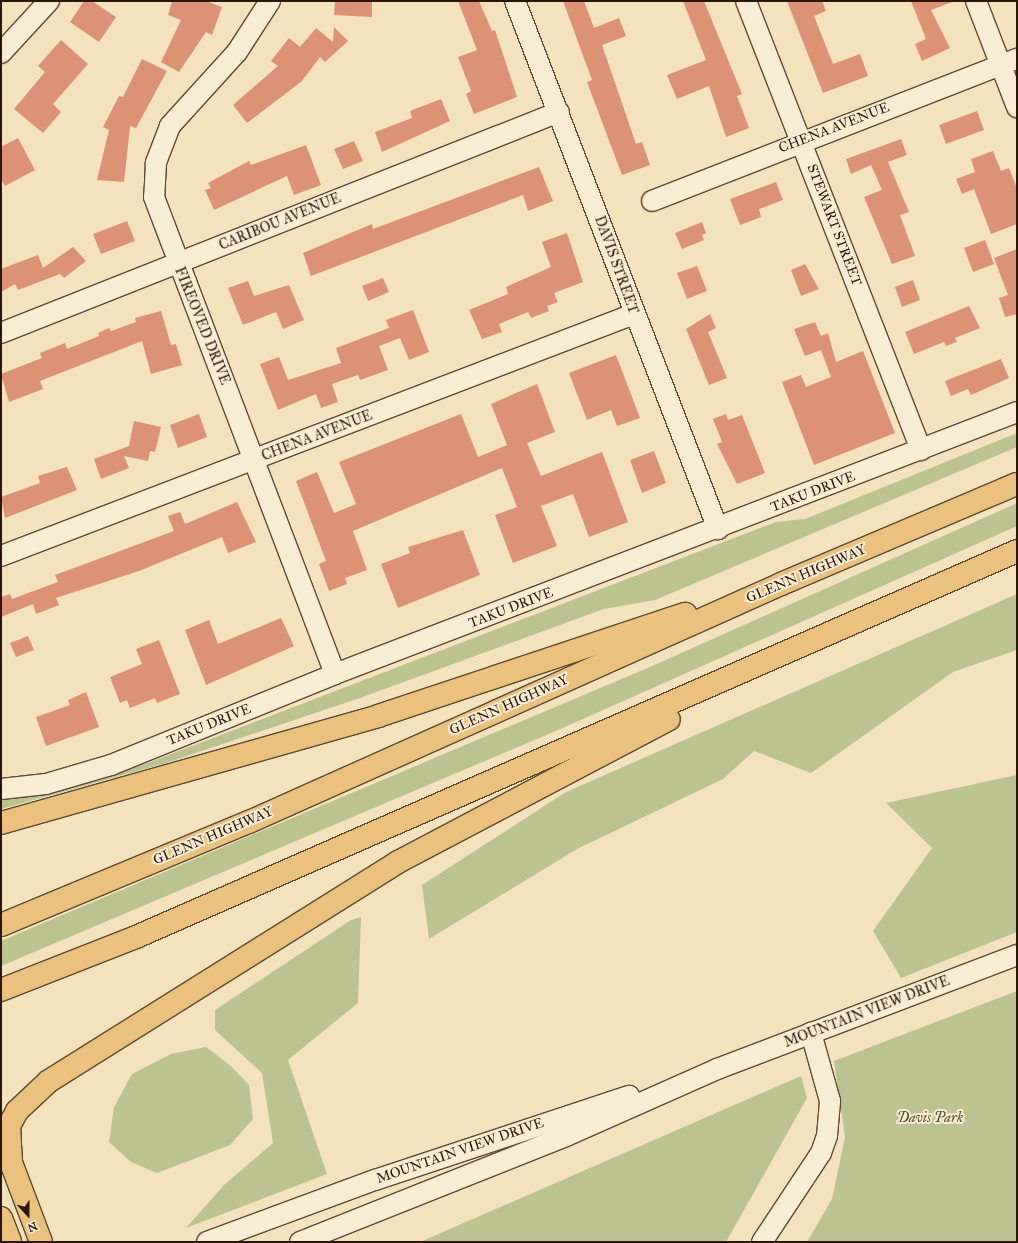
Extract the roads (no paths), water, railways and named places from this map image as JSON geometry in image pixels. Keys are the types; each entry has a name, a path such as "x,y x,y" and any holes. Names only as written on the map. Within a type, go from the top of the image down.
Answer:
{"main road":[{"name":"GLENN HIGHWAY","path":"1,925 249,822 782,584 1017,484"},
{"path":"1,1002 136,937 1017,551"},
{"path":"1,822 378,716 782,584"},
{"path":"11,1163 9,1126 16,1111 49,1081 398,862 514,797 887,608"},
{"path":"1,990 136,937"},
{"path":"1,1136 42,1242"},
{"path":"1,1218 10,1242"}],"street":[{"path":"1,53 49,1"},
{"name":"FIREOVED DRIVE","path":"270,1 237,52 170,126 156,163 154,197 177,263 256,459 335,674"},
{"name":"DAVIS STREET","path":"515,1 559,112 634,314 718,529"},
{"name":"STEWART STREET","path":"746,1 921,450"},
{"path":"976,1 1009,62 1017,107"},
{"name":"CHENA AVENUE","path":"652,201 800,140 1009,62"},
{"name":"CARIBOU AVENUE","path":"1,332 559,112"},
{"name":"CHENA AVENUE","path":"1,556 634,314"},
{"name":"TAKU DRIVE","path":"1,788 46,784 111,765 335,674 718,529 1017,412"},
{"name":"MOUNTAIN VIEW DRIVE","path":"300,1242 566,1136 717,1069 1017,955"},
{"path":"762,1242 821,1153 827,1136 830,1101 811,1033"},
{"name":"MOUNTAIN VIEW DRIVE","path":"207,1242 375,1180 717,1069"}],"park label":[{"name":"Davis Park","path":"930,1118"}]}
